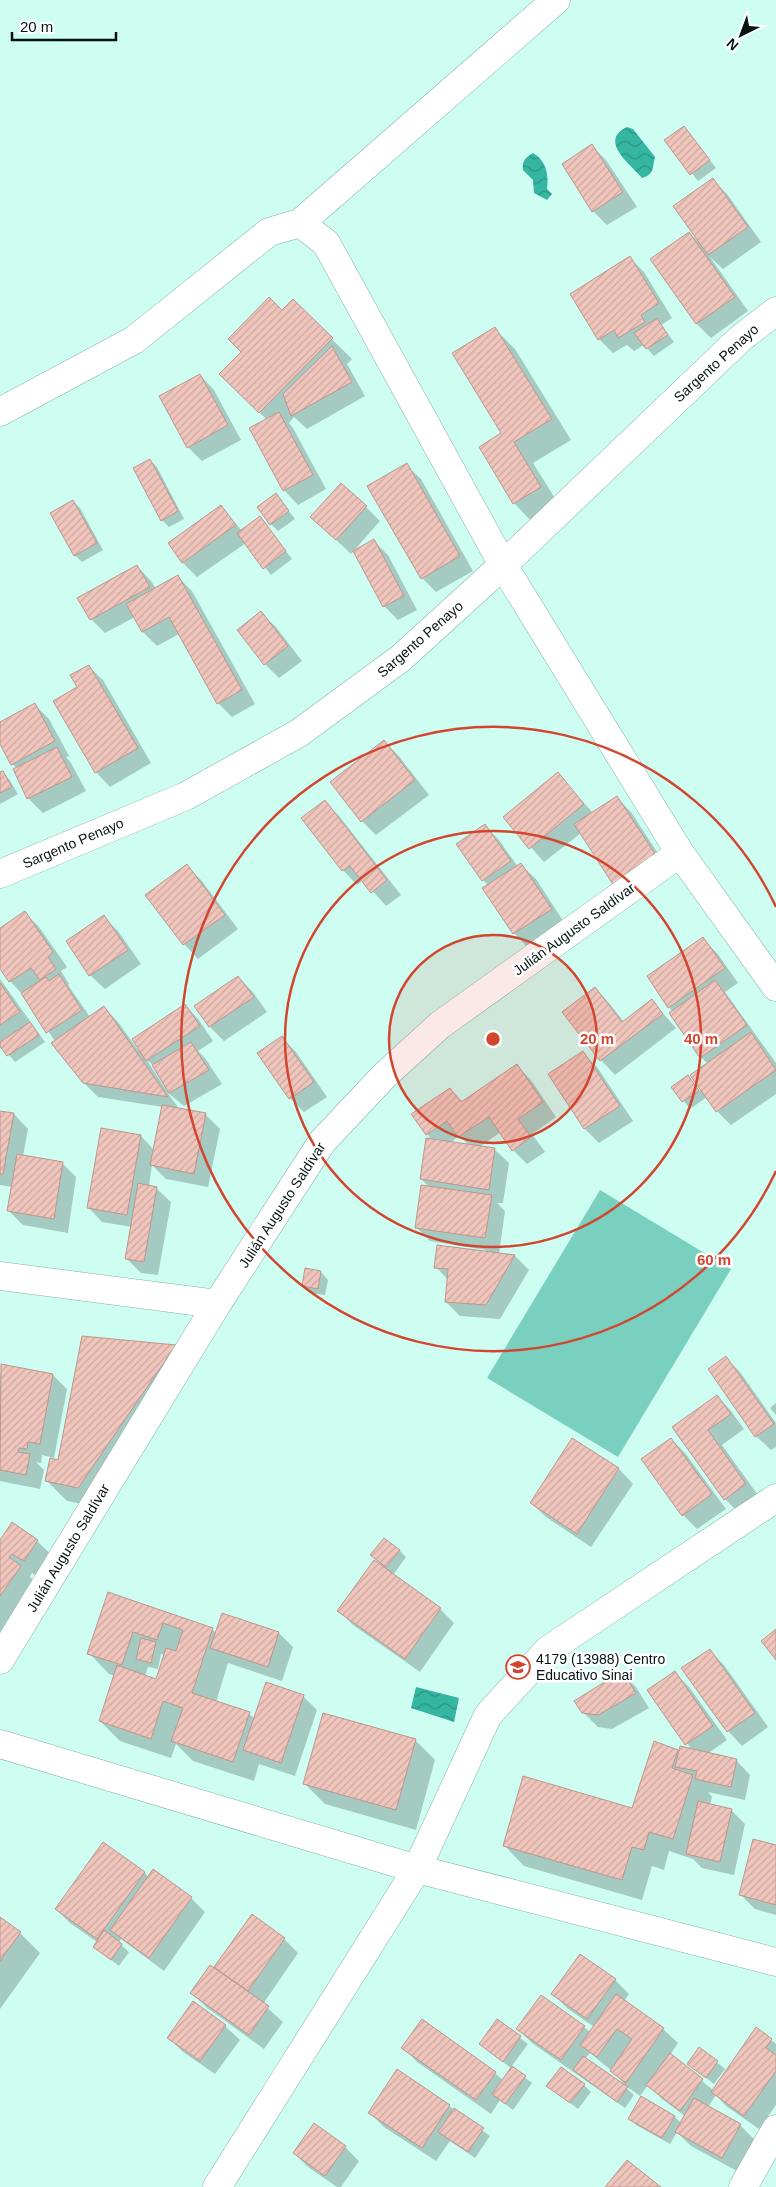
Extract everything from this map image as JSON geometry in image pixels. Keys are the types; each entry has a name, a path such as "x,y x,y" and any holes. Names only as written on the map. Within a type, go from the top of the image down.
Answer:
{"street":[{"path":"0,412 134,340 269,232 300,223 556,0"},
{"path":"300,223 326,243 504,565 680,853 776,987"},
{"name":"Sargento Penayo","path":"0,874 186,796 299,733 401,658 504,565 741,338 776,311"},
{"name":"Julián Augusto Saldívar","path":"0,1660 217,1304 322,1142 384,1076 440,1025 680,853"},
{"path":"0,1276 217,1304"},
{"path":"217,2187 417,1869 488,1715 548,1650 776,1498"},
{"path":"0,1744 417,1869 776,1962"},
{"path":"743,2187 776,2129"}],"shaded area":[{"path":"600,1190 731,1269 618,1457 487,1378"}],"water":[{"path":"627,127 633,129 655,157 651,172 642,178 624,159 616,146 615,139"},
{"path":"533,153 546,168 547,189 552,194 547,200 534,193 533,180 523,170 525,160"},
{"path":"416,1687 459,1698 454,1722 411,1708"}],"building":[{"path":"684,126 710,160 690,175 664,140"},
{"path":"592,144 623,192 592,212 562,164"},
{"path":"713,178 748,227 708,255 673,206"},
{"path":"689,232 735,297 696,324 650,259"},
{"path":"630,256 659,303 641,315 645,322 618,338 614,330 598,340 570,294"},
{"path":"269,297 282,310 293,299 333,338 259,413 219,374 241,352 228,339"},
{"path":"657,318 668,335 646,349 634,333"},
{"path":"495,327 552,419 514,442 541,487 513,504 479,447 501,433 452,353"},
{"path":"332,346 352,382 291,416 283,394"},
{"path":"200,374 228,425 187,448 159,396"},
{"path":"279,412 313,475 283,491 249,428"},
{"path":"150,459 178,511 161,521 133,468"},
{"path":"407,463 460,556 421,579 367,486"},
{"path":"341,483 367,506 336,540 310,517"},
{"path":"276,493 289,511 270,525 257,507"},
{"path":"73,500 97,543 74,556 50,513"},
{"path":"221,505 236,525 182,563 168,543"},
{"path":"260,516 286,551 263,569 237,533"},
{"path":"374,539 404,596 383,607 353,551"},
{"path":"137,565 150,587 90,620 77,598"},
{"path":"178,575 242,690 217,704 169,617 142,632 126,604"},
{"path":"261,611 288,646 264,665 237,630"},
{"path":"89,665 138,748 95,773 53,701 77,687 70,675"},
{"path":"35,703 55,741 11,765 0,744 0,722"},
{"path":"384,740 415,780 361,822 330,782"},
{"path":"57,747 72,777 27,799 13,769"},
{"path":"3,771 12,787 0,793 0,772"},
{"path":"558,772 584,804 529,849 503,817"},
{"path":"617,796 657,857 614,886 574,824"},
{"path":"325,800 387,880 371,893 350,866 342,871 301,818"},
{"path":"485,824 511,861 482,881 456,844"},
{"path":"521,863 552,909 513,934 482,888"},
{"path":"187,864 225,915 183,945 145,895"},
{"path":"25,911 53,952 48,957 56,969 40,980 31,968 9,982 0,969 0,928"},
{"path":"104,915 128,950 89,976 66,941"},
{"path":"703,937 725,968 668,1008 647,976"},
{"path":"59,974 82,1010 46,1033 21,993 46,977 49,981"},
{"path":"238,976 254,997 209,1027 194,1006"},
{"path":"715,980 747,1025 700,1058 669,1013"},
{"path":"0,983 20,1012 0,1025"},
{"path":"595,987 622,1022 652,999 663,1014 600,1061 562,1012"},
{"path":"185,1004 200,1026 146,1061 132,1039"},
{"path":"104,1006 168,1097 83,1083 51,1043"},
{"path":"30,1022 39,1035 7,1056 0,1046 0,1042"},
{"path":"751,1032 776,1070 716,1112 690,1075"},
{"path":"282,1036 314,1082 289,1099 257,1053"},
{"path":"191,1042 209,1070 169,1093 152,1065"},
{"path":"583,1051 620,1106 584,1129 548,1074"},
{"path":"517,1064 543,1102 518,1119 531,1137 512,1151 489,1117 458,1137 447,1121 426,1135 411,1114 450,1088 461,1102"},
{"path":"688,1075 699,1091 682,1102 671,1087"},
{"path":"162,1105 206,1113 194,1174 150,1165"},
{"path":"0,1111 14,1113 3,1174 0,1174"},
{"path":"101,1128 141,1135 127,1215 87,1208"},
{"path":"426,1138 495,1148 489,1190 420,1179"},
{"path":"17,1154 63,1162 54,1219 7,1211"},
{"path":"138,1183 157,1187 144,1262 125,1259"},
{"path":"421,1185 492,1195 485,1238 415,1228"},
{"path":"437,1245 515,1255 486,1305 445,1302 448,1269 434,1268"},
{"path":"305,1268 321,1271 318,1289 302,1286"},
{"path":"82,1336 176,1345 78,1488 45,1481 50,1458 58,1460"},
{"path":"726,1356 774,1424 755,1437 708,1369"},
{"path":"1,1364 53,1374 40,1444 28,1442 27,1449 19,1448 18,1452 30,1454 26,1475 0,1470"},
{"path":"717,1395 731,1414 708,1430 746,1484 724,1500 672,1427"},
{"path":"572,1438 619,1468 577,1534 530,1503"},
{"path":"671,1438 712,1494 682,1516 641,1459"},
{"path":"12,1522 38,1540 24,1561 12,1554 9,1557 21,1566 0,1596 0,1540"},
{"path":"384,1538 400,1550 386,1567 370,1555"},
{"path":"374,1560 441,1608 405,1659 337,1611"},
{"path":"108,1592 213,1628 192,1693 250,1712 233,1762 171,1741 183,1708 163,1701 151,1739 99,1721 117,1665 156,1679 166,1648 176,1651 183,1630 163,1623 157,1640 133,1632 122,1665 87,1654"},
{"path":"222,1613 279,1632 268,1667 210,1648"},
{"path":"776,1629 776,1660 761,1641"},
{"path":"141,1638 156,1642 151,1663 136,1659"},
{"path":"710,1649 755,1713 727,1732 681,1668"},
{"path":"622,1671 636,1693 598,1715 582,1713 574,1701"},
{"path":"675,1671 713,1726 685,1745 647,1690"},
{"path":"266,1682 304,1695 281,1763 243,1750"},
{"path":"323,1713 416,1739 396,1810 303,1784"},
{"path":"654,1741 678,1750 672,1768 693,1775 673,1839 649,1832 644,1850 632,1847 622,1880 503,1846 523,1776 632,1808"},
{"path":"680,1746 737,1759 731,1787 695,1779 697,1771 675,1767"},
{"path":"698,1801 732,1809 720,1862 686,1854"},
{"path":"753,1839 776,1845 776,1905 739,1895"},
{"path":"103,1842 145,1872 97,1939 55,1909"},
{"path":"153,1869 192,1897 149,1958 110,1930"},
{"path":"252,1914 285,1938 248,1991 214,1967"},
{"path":"0,1917 21,1932 0,1961"},
{"path":"104,1930 122,1944 111,1960 93,1947"},
{"path":"580,1954 616,1979 587,2019 551,1994"},
{"path":"210,1965 269,2006 249,2035 190,1993"},
{"path":"616,1994 664,2028 626,2083 610,2071 632,2039 617,2029 597,2057 580,2045"},
{"path":"541,1995 585,2026 561,2060 516,2029"},
{"path":"193,2001 226,2025 200,2061 167,2038"},
{"path":"422,2019 496,2072 476,2100 401,2048"},
{"path":"497,2019 521,2036 503,2062 479,2044"},
{"path":"756,2027 772,2039 766,2048 776,2055 776,2071 744,2116 711,2092"},
{"path":"699,2047 718,2061 706,2078 687,2064"},
{"path":"670,2053 703,2079 680,2111 646,2085"},
{"path":"583,2056 628,2087 617,2102 573,2070"},
{"path":"512,2066 526,2076 505,2104 492,2094"},
{"path":"561,2067 585,2084 570,2103 546,2086"},
{"path":"397,2069 450,2105 422,2148 368,2113"},
{"path":"641,2096 675,2116 662,2138 628,2119"},
{"path":"694,2098 741,2124 722,2158 675,2132"},
{"path":"454,2108 484,2128 468,2152 438,2132"},
{"path":"314,2123 346,2146 325,2176 293,2153"},
{"path":"627,2160 661,2187 605,2187"}],"place":[{"name":"4179 (13988) Centro Educativo Sinai","path":"518,1667"}]}
